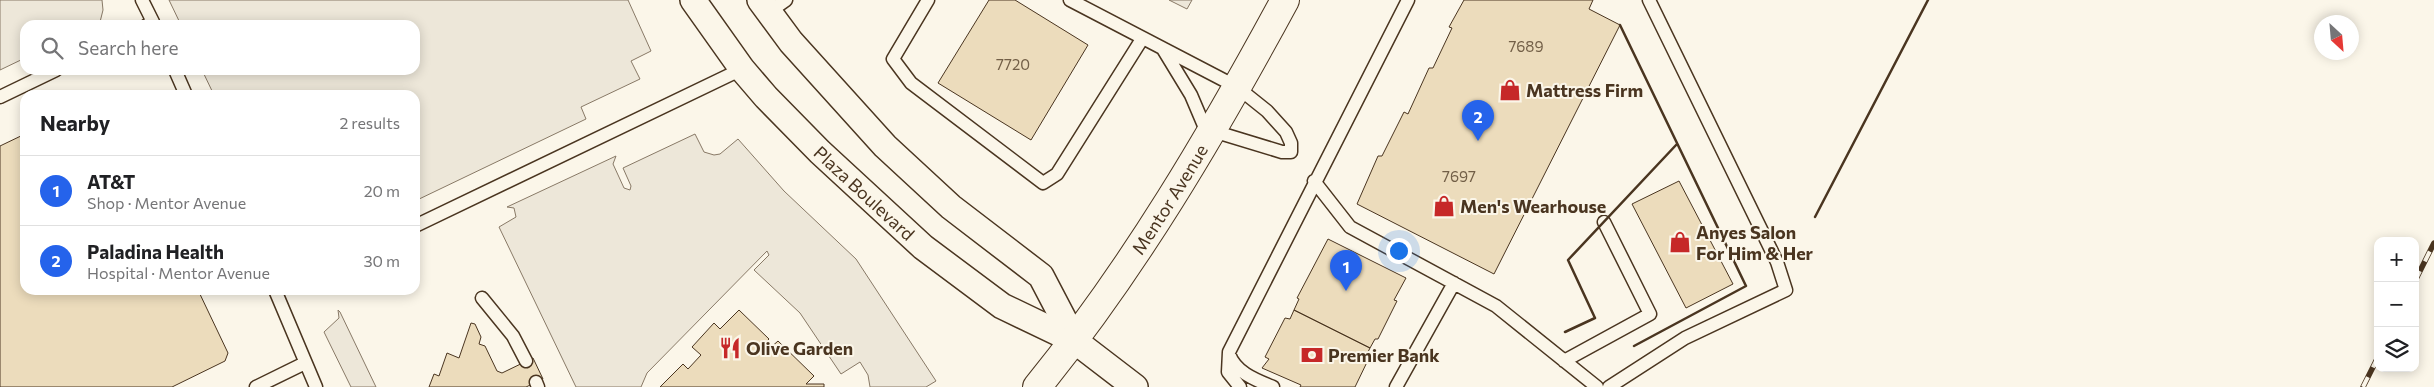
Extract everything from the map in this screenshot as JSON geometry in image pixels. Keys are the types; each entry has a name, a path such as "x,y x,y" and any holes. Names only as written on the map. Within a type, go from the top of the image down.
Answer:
{"main road":[{"name":"Mentor Avenue","path":"1037,387 1075,341 1163,214 1211,135 1285,0"}],"street":[{"name":"Plaza Boulevard","path":"693,0 742,69 766,97 820,152 923,247 1002,306 1075,341 1135,387"},
{"name":"Plaza Boulevard","path":"772,4 791,42 885,146 951,207 1041,276 1075,341"}],"lane":[{"path":"142,0 150,20"},
{"path":"928,0 893,59 911,83 1043,184 1057,174 1142,39"},
{"path":"1070,0 1237,87 1267,111 1286,132 1291,143 1291,152 1282,152 1211,135 1191,95 1163,49"},
{"path":"1240,387 1228,372 1229,352 1314,181 1360,97 1408,0"},
{"path":"1609,387 1685,338 1786,290 1772,253 1649,0"},
{"path":"420,224 742,69"},
{"path":"0,98 46,75"},
{"path":"176,75 184,90"},
{"path":"1314,181 1350,227 1496,306 1597,387"},
{"path":"1564,361 1650,314 1604,222"},
{"path":"1396,387 1454,283"},
{"path":"279,295 305,364 316,387"},
{"path":"482,298 493,314 513,336 526,361"},
{"path":"1229,352 1233,364 1244,373 1273,387"},
{"path":"256,387 305,364"}],"shaded area":[{"path":"0,0 102,0 103,10 100,20 20,20 20,60 0,70"},
{"path":"169,0 628,0 651,51 631,61 640,79 581,107 586,119 420,199 420,90 212,90 204,75 420,75 420,20 179,20"},
{"path":"1169,0 1192,0 1187,9"},
{"path":"695,134 704,152 714,155 720,154 738,139 784,191 856,259 936,381 926,387 870,387 868,375 860,362 841,374 800,313 754,270 769,255 767,251 647,373 641,387 576,387 499,227 516,217 514,208 507,207 616,156 613,164 624,188 630,190 631,186 623,168"},
{"path":"338,310 376,387 351,387 324,332 339,318"}],"building":[{"path":"989,0 1015,0 1088,45 1031,140 938,83"},
{"path":"1464,0 1593,0 1589,9 1620,25 1494,274 1357,204 1378,156 1382,156 1404,112 1408,114 1429,68 1433,68 1452,28 1449,27"},
{"path":"20,136 20,295 200,295 228,353 225,361 172,387 0,387 0,146"},
{"path":"1679,181 1733,284 1686,308 1632,204"},
{"path":"1328,239 1406,278 1394,300 1397,301 1378,339 1375,339 1370,348 1294,310 1299,299 1297,298"},
{"name":"Olive Garden","path":"739,310 769,339 764,344 769,349 778,341 814,376 806,384 824,384 824,387 660,387 683,364 688,369 701,355 692,347 714,323 720,329"},
{"path":"1294,310 1370,348 1366,356 1369,358 1355,387 1300,387 1301,385 1262,368 1269,359 1265,357 1285,318 1290,319"},
{"path":"471,323 475,324 481,337 479,344 485,346 497,371 502,373 533,358 543,379 526,387 429,387 434,374 439,376 447,353 459,358"}],"railway":[{"path":"2419,273 2434,243"},
{"path":"2363,387 2374,365"}],"wall":[{"path":"1815,217 1928,0"},
{"path":"1620,25 1746,286 1634,346"},
{"path":"1565,332 1595,318 1568,260 1677,144"}],"place":[{"name":"Mattress Firm","path":"1510,90"},
{"name":"Paladina Health","path":"1478,141"},
{"name":"Men's Wearhouse","path":"1444,206"},
{"name":"Anyes Salon For Him & Her","path":"1680,242"},
{"name":"AT&T","path":"1346,291"},
{"name":"Olive Garden","path":"730,348"},
{"name":"Premier Bank","path":"1312,355"}]}
